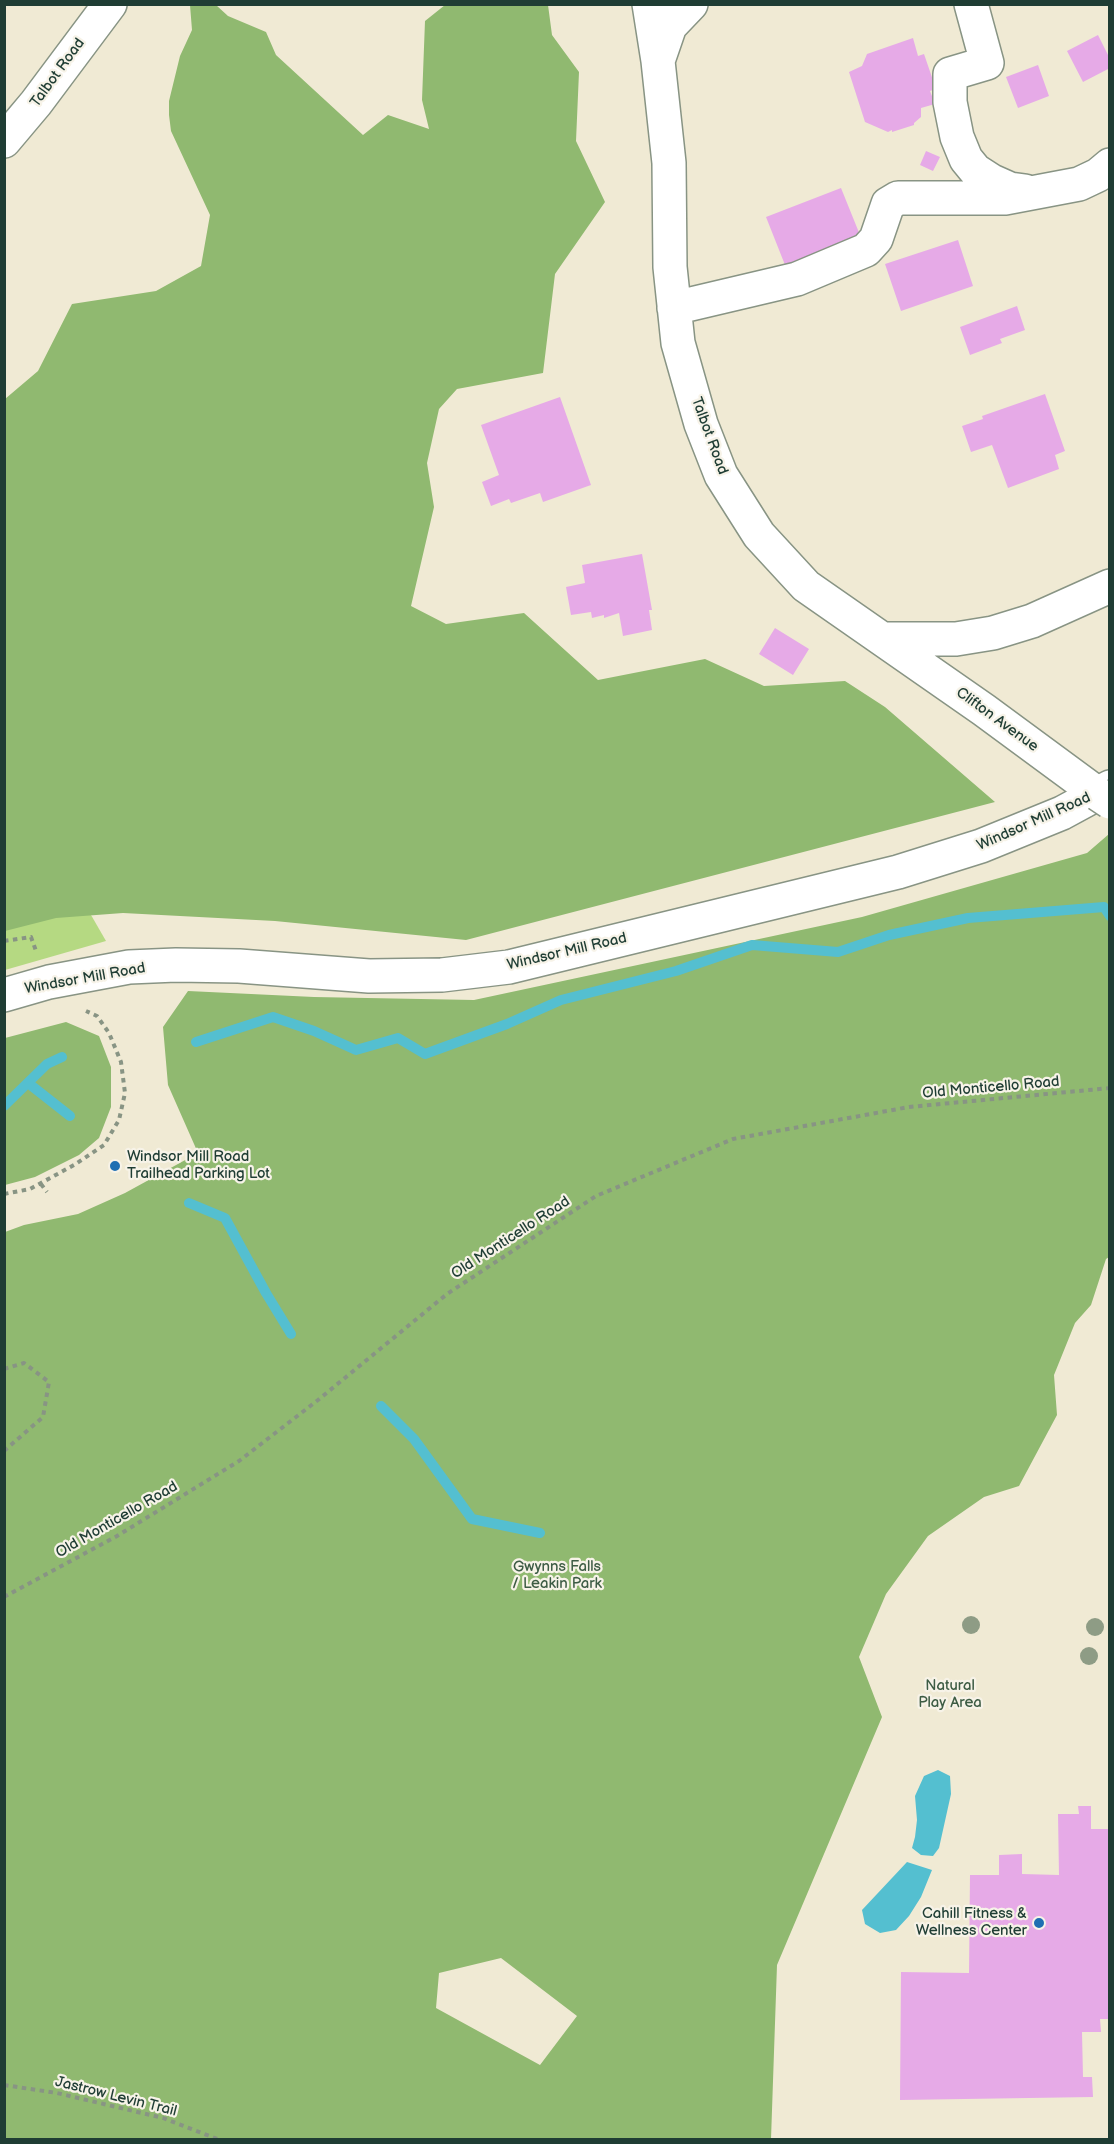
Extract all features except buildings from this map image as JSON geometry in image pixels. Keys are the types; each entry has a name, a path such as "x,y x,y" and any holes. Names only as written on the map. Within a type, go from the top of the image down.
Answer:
{"street":[{"name":"Talbot Road","path":"4,141 36,103 110,4"},
{"name":"Talbot Road","path":"649,4 658,61 669,163 670,267 678,343 701,424 721,475 759,535 806,586 883,639"},
{"path":"658,61 670,26 691,4"},
{"path":"971,4 987,63 950,74 950,102 957,137 966,159 975,170 992,182 1010,189 1039,193"},
{"path":"674,308 797,279 866,250 876,239 888,204 898,198 1005,198 1039,193 1079,184 1098,175 1110,165"},
{"path":"883,639 956,639 993,633 1032,621 1110,586"},
{"name":"Clifton Avenue","path":"883,639 1110,802"},
{"name":"Windsor Mill Road","path":"4,995 49,982 129,967 239,966 369,976 442,975 509,967 898,872 981,846 1062,813 1110,788"}],"path":[{"path":"4,1194 30,1189 41,1184 104,1145 119,1120 125,1093 121,1062 109,1033 98,1016 79,1009"},
{"name":"Old Monticello Road","path":"4,1597 117,1536 239,1461 318,1400 447,1294 596,1196 733,1139 909,1107 1110,1088"},
{"path":"41,1184 47,1192"},
{"path":"4,1369 24,1363 49,1382 43,1417 4,1451"},
{"name":"Jastrow Levin Trail","path":"4,2085 57,2094 163,2118 220,2139"}],"green space":[{"path":"190,5 216,5 228,16 266,32 276,55 363,135 388,115 429,129 422,100 425,21 445,5 548,5 552,35 579,72 576,141 605,202 555,274 543,373 457,389 439,409 427,463 434,507 411,606 446,624 524,613 598,680 705,659 764,686 845,681 885,707 995,802 466,940 275,921 123,913 56,918 5,931 5,399 38,371 72,304 156,291 201,266 210,215 171,131 169,115 169,101 180,56 192,30"},
{"name":"Gwynns Falls / Leakin Park","path":"1109,834 1109,1257 1106,1259 1091,1305 1075,1323 1054,1375 1057,1415 1019,1486 984,1497 928,1536 886,1594 859,1657 882,1717 777,1965 771,2139 5,2139 5,1232 24,1225 78,1214 125,1193 198,1153 168,1085 163,1027 188,991 314,997 474,1000 862,917 1087,853","holes":["501,1958 577,2016 540,2065 436,2008 439,1973"]},
{"path":"72,882 106,941 5,970 5,910"},
{"path":"66,1022 99,1036 111,1067 111,1107 99,1138 79,1155 35,1177 5,1185 5,1038"}],"water":[{"path":"938,1770 950,1776 951,1794 939,1848 933,1856 921,1855 912,1848 917,1820 915,1796 924,1776"},
{"path":"907,1862 932,1870 921,1897 909,1916 896,1930 880,1933 865,1924 862,1910"}],"waterway":[{"path":"196,1042 273,1017 314,1031 356,1050 398,1038 425,1054 507,1024 561,1000 676,971 752,945 838,952 889,935 968,918 1104,907 1110,916"},
{"path":"4,1106 47,1064 62,1057"},
{"path":"28,1083 70,1116"},
{"path":"189,1203 225,1218 291,1334"},
{"path":"381,1406 414,1439 472,1519 540,1533"}],"place":[{"name":"Windsor Mill Road Trailhead Parking Lot","path":"115,1166"},
{"name":"Cahill Fitness & Wellness Center","path":"1039,1923"}],"park label":[{"name":"Natural Play Area","path":"950,1694"}]}
